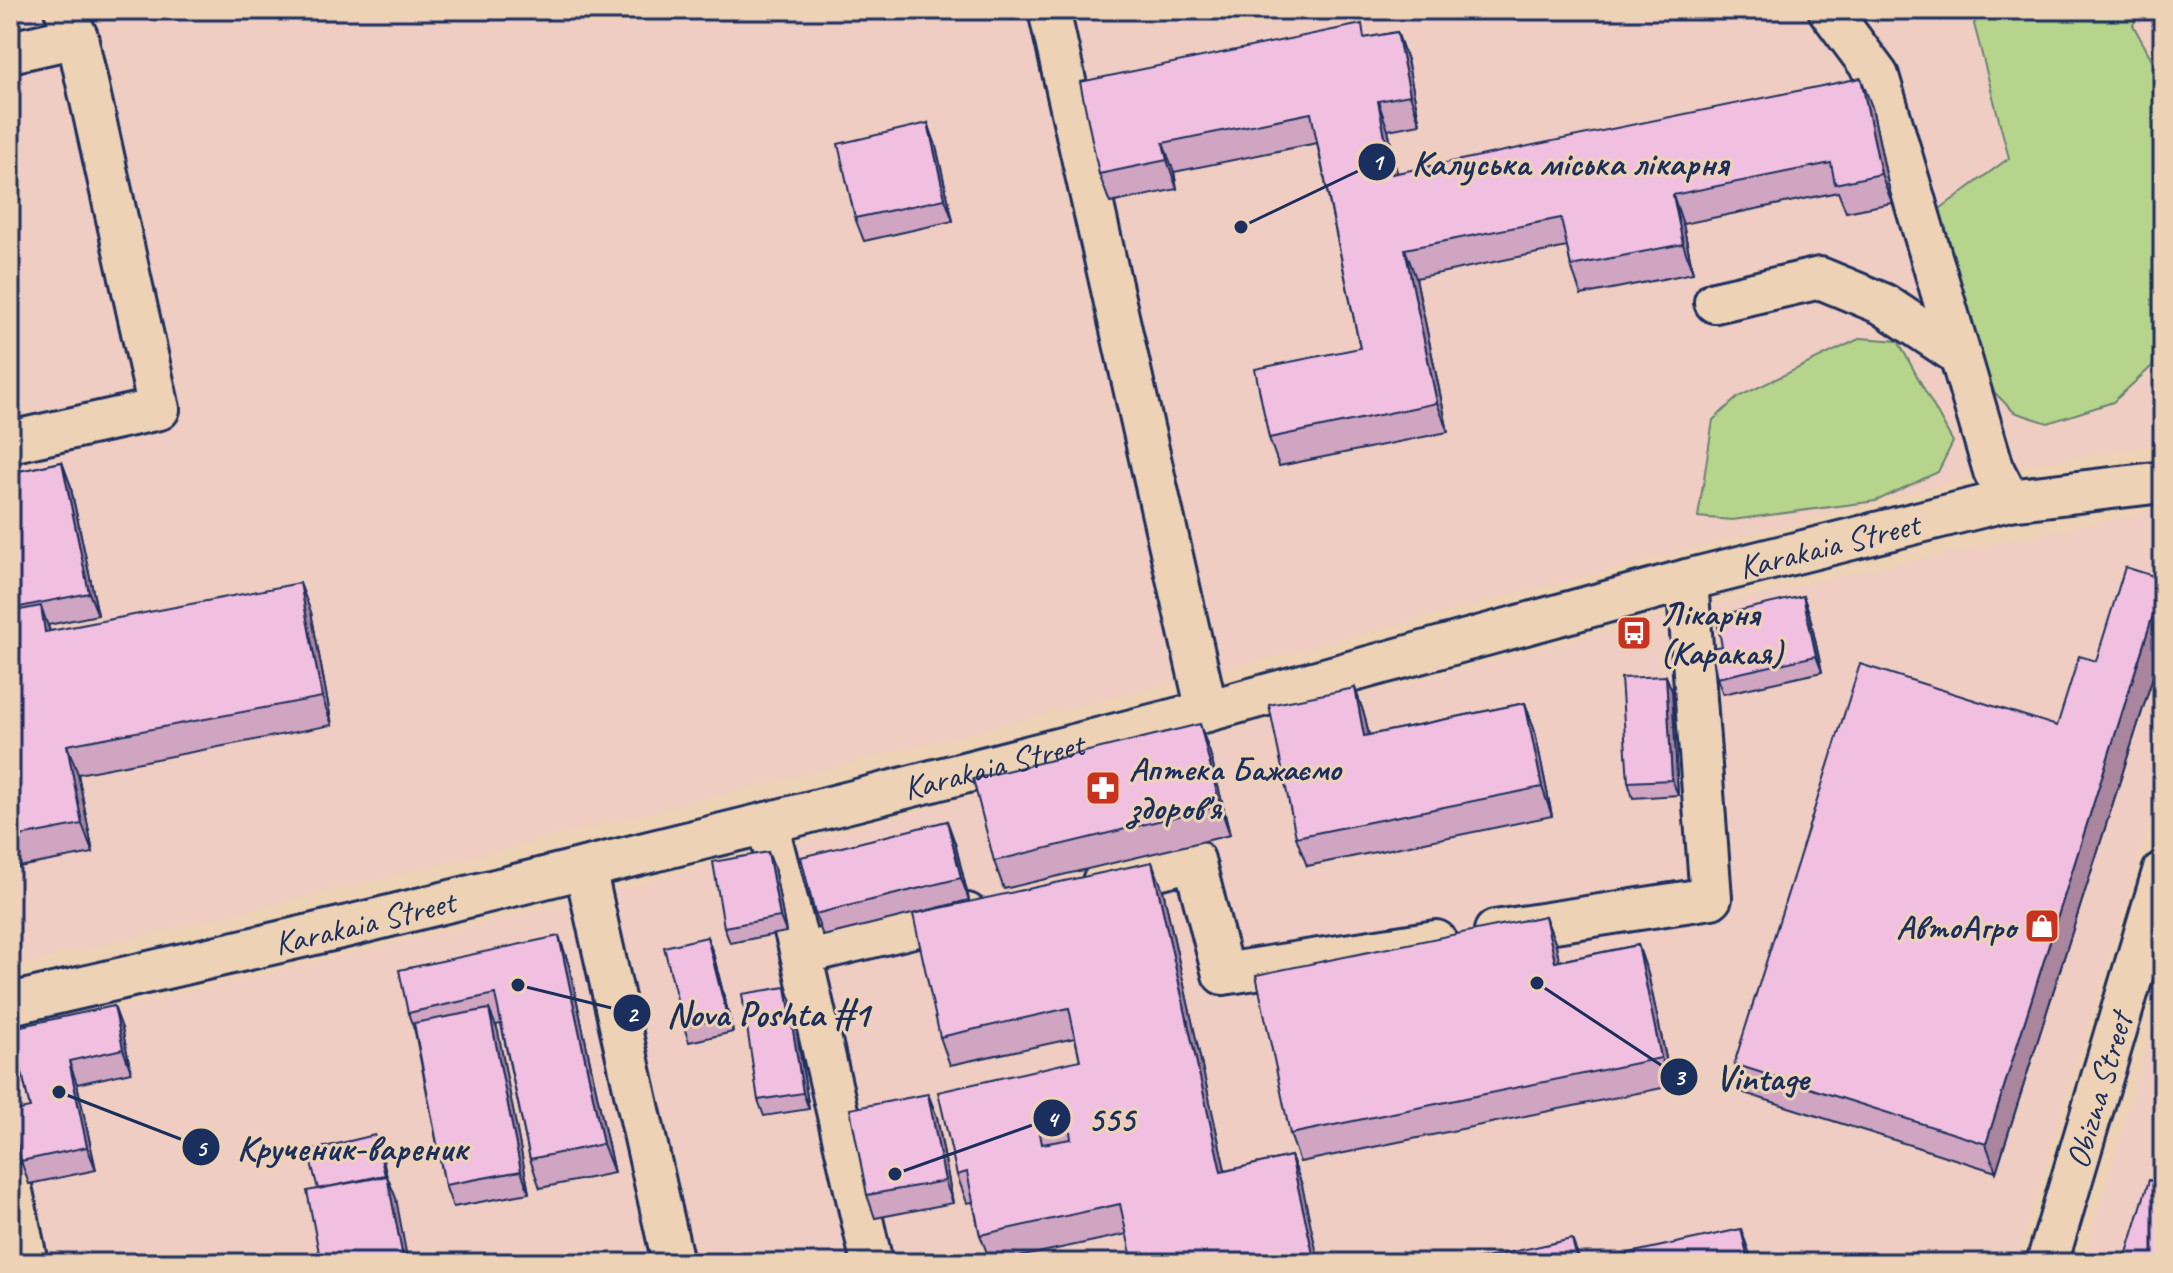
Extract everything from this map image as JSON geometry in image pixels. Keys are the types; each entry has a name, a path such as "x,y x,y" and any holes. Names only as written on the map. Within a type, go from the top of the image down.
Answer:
{"street":[{"path":"1049,10 1207,711"},
{"path":"1829,10 1878,76 1994,471 2009,500"},
{"path":"10,52 71,24 159,409 10,442"},
{"path":"1715,302 1820,278 1883,304 1958,354"},
{"name":"Karakaia Street","path":"10,1004 767,823 1207,711 1687,580 2009,500 2163,482"},
{"path":"1073,889 1194,860 1223,974 1711,898 1687,580"},
{"path":"767,823 801,954 872,1263"},
{"path":"585,868 673,1263"},
{"name":"Obizna Street","path":"2047,1263 2163,872"},
{"path":"801,954 998,907"},
{"path":"10,1182 27,1263"}],"shaded area":[{"path":"10,10 2163,10 2163,443 1994,471 1199,676 471,857 10,967"},
{"path":"2163,511 2163,781 2016,1263 10,1263 10,1034 570,902 1657,618 1871,569"},
{"path":"2163,992 2163,1263 2082,1263"}],"green space":[{"path":"1982,10 2140,10 2133,25 2163,80 2163,356 2113,402 2048,423 2014,412 1989,387 1926,219 2009,158 1974,24"},
{"path":"1861,338 1898,341 1953,442 1938,472 1876,501 1732,520 1698,517 1713,420 1738,397"}],"building":[{"path":"1362,24 1364,38 1397,32 1410,95 1378,101 1392,174 1861,78 1881,174 1835,184 1831,163 1673,195 1683,244 1571,266 1561,218 1405,249 1437,403 1269,438 1255,369 1360,348 1311,113 1163,143 1167,160 1099,174 1080,82"},
{"path":"928,123 945,199 855,218 838,144"},
{"path":"62,462 89,593 10,609 10,473"},
{"path":"2125,567 2163,579 2163,583 1986,1144 1734,1064 1860,664 2057,726 2079,656 2096,661"},
{"path":"300,583 322,697 67,745 82,824 10,838 10,612 41,606 45,632"},
{"path":"1803,596 1816,656 1717,678 1711,648 1722,646 1716,616"},
{"path":"1666,676 1672,780 1628,782 1621,678"},
{"path":"1355,688 1364,736 1525,703 1542,787 1296,837 1269,705"},
{"path":"1200,724 1220,806 994,861 973,779"},
{"path":"947,821 961,878 815,914 801,857"},
{"path":"768,852 780,917 724,927 713,862"},
{"path":"1152,862 1221,1172 1291,1156 1315,1263 1133,1263 1120,1204 980,1235 967,1172 957,1175 938,1092 1080,1060 1069,1008 940,1037 913,914","holes":["1069,1123 1071,1139 1042,1144 1039,1128"]},
{"path":"1545,916 1555,962 1638,945 1661,1058 1290,1134 1256,975"},
{"path":"559,936 603,1144 530,1159 495,994 408,1013 399,970"},
{"path":"707,937 727,1016 684,1027 664,947"},
{"path":"786,987 803,1093 758,1100 742,994"},
{"path":"114,1006 123,1049 69,1061 87,1147 21,1161 10,1112 30,1108 12,1028"},
{"path":"489,1009 521,1171 445,1185 414,1023"},
{"path":"928,1094 945,1181 867,1195 850,1109"},
{"path":"375,1135 385,1175 318,1189 308,1151"},
{"path":"387,1176 404,1263 321,1263 307,1191"},
{"path":"2149,1180 2163,1184 2163,1263 2124,1263"},
{"path":"1741,1229 1749,1263 1583,1263"},
{"path":"1572,1239 1578,1263 1462,1263"}],"place":[{"name":"Калуська міська лікарня","path":"1241,227"},
{"name":"Лікарня (Каракая)","path":"1634,633"},
{"name":"Аптека Бажаємо здоров'я","path":"1103,788"},
{"name":"АвтоАгро","path":"2042,926"},
{"name":"Vintage","path":"1537,983"},
{"name":"Nova Poshta #1","path":"518,985"},
{"name":"Крученик-вареник","path":"59,1092"},
{"name":"555","path":"895,1174"}]}
